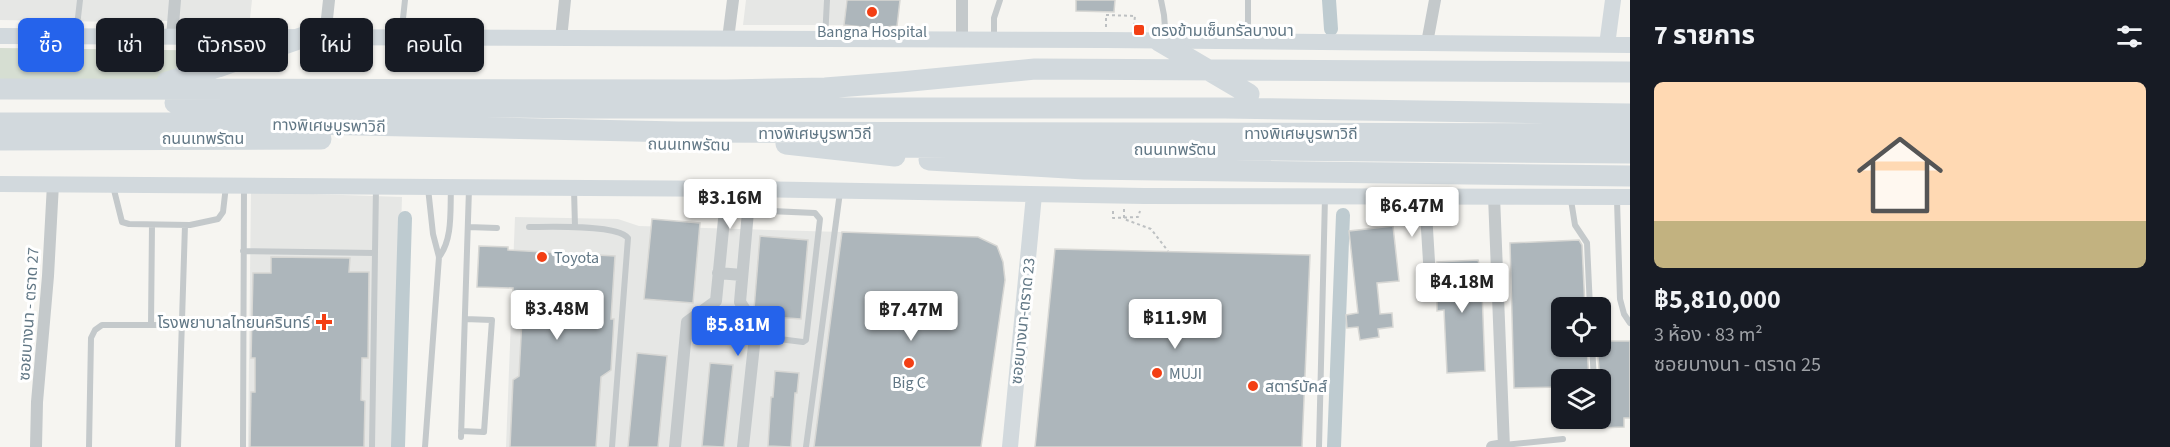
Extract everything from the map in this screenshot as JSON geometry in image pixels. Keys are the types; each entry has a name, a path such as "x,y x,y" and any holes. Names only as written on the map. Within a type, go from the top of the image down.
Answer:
{"highway":[{"path":"147,88 218,67 300,38"},
{"path":"1162,41 1249,94"},
{"path":"0,88 726,90 825,88 1035,69 1630,72"},
{"path":"0,88 583,93 1249,94 1630,99"},
{"name":"ทางพิเศษบูรพาวิถี","path":"0,103 582,108 1225,108 1630,114"},
{"name":"ทางพิเศษบูรพาวิถี","path":"0,123 267,123 678,132 1630,134"},
{"path":"678,132 957,163 1023,167 1368,174 1630,176"},
{"name":"ถนนเทพรัตน","path":"0,140 270,138 918,148 1630,153"}],"main road":[{"path":"1607,45 1613,0"},
{"path":"0,36 18,36"},
{"path":"84,36 300,37"},
{"path":"484,38 1630,45"},
{"path":"0,184 750,189 1034,195 1624,197"},
{"name":"ซอยบางนา-ตราด 23","path":"1010,447 1034,195"}],"street":[{"path":"172,37 175,0"},
{"path":"327,18 329,0"},
{"path":"561,39 565,0"},
{"path":"729,39 733,0"},
{"path":"962,0 962,40"},
{"path":"1427,44 1436,0"},
{"name":"ซอยบางนา - ตราด 27","path":"36,447 37,402 53,184"},
{"path":"675,447 687,322 716,301 727,189"},
{"path":"743,447 756,325 740,302 750,189"},
{"path":"1425,196 1430,278"},
{"path":"1494,196 1500,446"},
{"path":"718,273 742,275"}],"lane":[{"path":"78,18 80,0"},
{"path":"403,18 405,0"},
{"path":"824,39 828,0"},
{"path":"994,40 994,18 1000,0"},
{"path":"1161,0 1164,15 1162,41"},
{"path":"1248,0 1248,42"},
{"path":"113,185 122,222 152,225 210,223 218,219 223,212 226,186"},
{"path":"243,447 244,186"},
{"path":"372,447 376,187"},
{"path":"425,447 439,256 433,234 428,188"},
{"path":"439,256 443,251 449,231 451,188"},
{"path":"465,319 492,320 484,432 461,434 469,188"},
{"path":"574,189 575,227"},
{"path":"807,447 840,191"},
{"path":"1319,447 1326,196"},
{"path":"1570,196 1575,225 1587,243 1589,297"},
{"path":"1624,197 1620,299 1624,314 1630,322"},
{"path":"747,210 815,213 820,219 806,340 803,342 755,336"},
{"path":"151,325 152,225"},
{"path":"178,447 185,225"},
{"path":"468,227 497,228"},
{"path":"529,227 575,227 616,231 624,233 628,238 612,447"},
{"path":"243,251 375,253"},
{"path":"89,447 91,338 95,330 102,325 181,325"},
{"path":"1500,446 1563,439"}],"path":[{"path":"1106,15 1135,16 1135,25 1128,24"},
{"path":"1113,210 1113,218 1138,217"},
{"path":"1124,210 1124,219 1151,229 1168,251"}],"shaded area":[{"path":"0,0 252,0 250,18 176,18 176,21 164,21 164,18 96,18 96,22 84,21 84,18 0,20"},
{"path":"746,0 846,0 844,25 743,25"},
{"path":"0,48 18,48 18,72 84,72 84,49 96,49 96,72 164,72 164,50 176,50 176,72 182,72 149,83 0,82"},
{"name":"โรงพยาบาลไทยนครินทร์","path":"251,192 402,197 394,447 248,447"},
{"path":"515,217 618,219 639,226 842,232 814,447 506,447"}],"building":[{"name":"Bangna Hospital","path":"847,0 900,0 897,26 872,28 844,25"},
{"path":"1076,0 1115,0 1114,12 1076,11"},
{"path":"652,219 700,223 693,303 644,299"},
{"path":"1393,226 1399,281 1377,283 1380,314 1392,313 1393,327 1378,329 1379,337 1360,340 1358,327 1347,328 1346,315 1358,313 1349,231"},
{"name":"Big C","path":"842,232 978,237 997,246 1003,262 1005,280 981,447 814,447"},
{"path":"760,236 808,240 801,319 759,316 754,309"},
{"path":"1579,240 1582,245 1584,297 1551,297 1551,357 1588,357 1588,369 1551,369 1551,387 1514,388 1510,243"},
{"path":"479,246 508,247 508,250 615,256 611,370 601,377 596,447 510,447 513,380 519,376 523,299 513,298 513,288 477,287"},
{"path":"1055,249 1310,255 1302,447 1035,447"},
{"path":"271,257 350,258 349,272 369,272 368,358 362,358 361,400 365,401 364,447 250,447 251,392 255,392 255,358 251,358 253,273 271,273"},
{"path":"1478,260 1481,264 1485,371 1447,373 1444,310 1437,311 1437,262"},
{"path":"1611,341 1630,341 1630,418 1624,418 1624,427 1611,428 1611,369 1599,369 1598,357 1611,357"},
{"path":"637,353 667,356 658,447 628,447"},
{"path":"710,363 733,365 724,447 702,446"},
{"path":"775,371 799,373 797,393 795,393 791,447 768,446"}],"waterway":[{"path":"1329,0 1331,29"},
{"path":"1334,447 1343,215"},
{"path":"398,447 405,218"}],"place":[{"name":"Bangna Hospital","path":"872,12"},
{"name":"ตรงข้ามเซ็นทรัลบางนา","path":"1139,30"},
{"name":"Toyota","path":"542,257"},
{"name":"โรงพยาบาลไทยนครินทร์","path":"324,322"},
{"name":"Big C","path":"909,363"},
{"name":"MUJI","path":"1157,373"},
{"name":"สตาร์บัคส์","path":"1253,386"}]}
